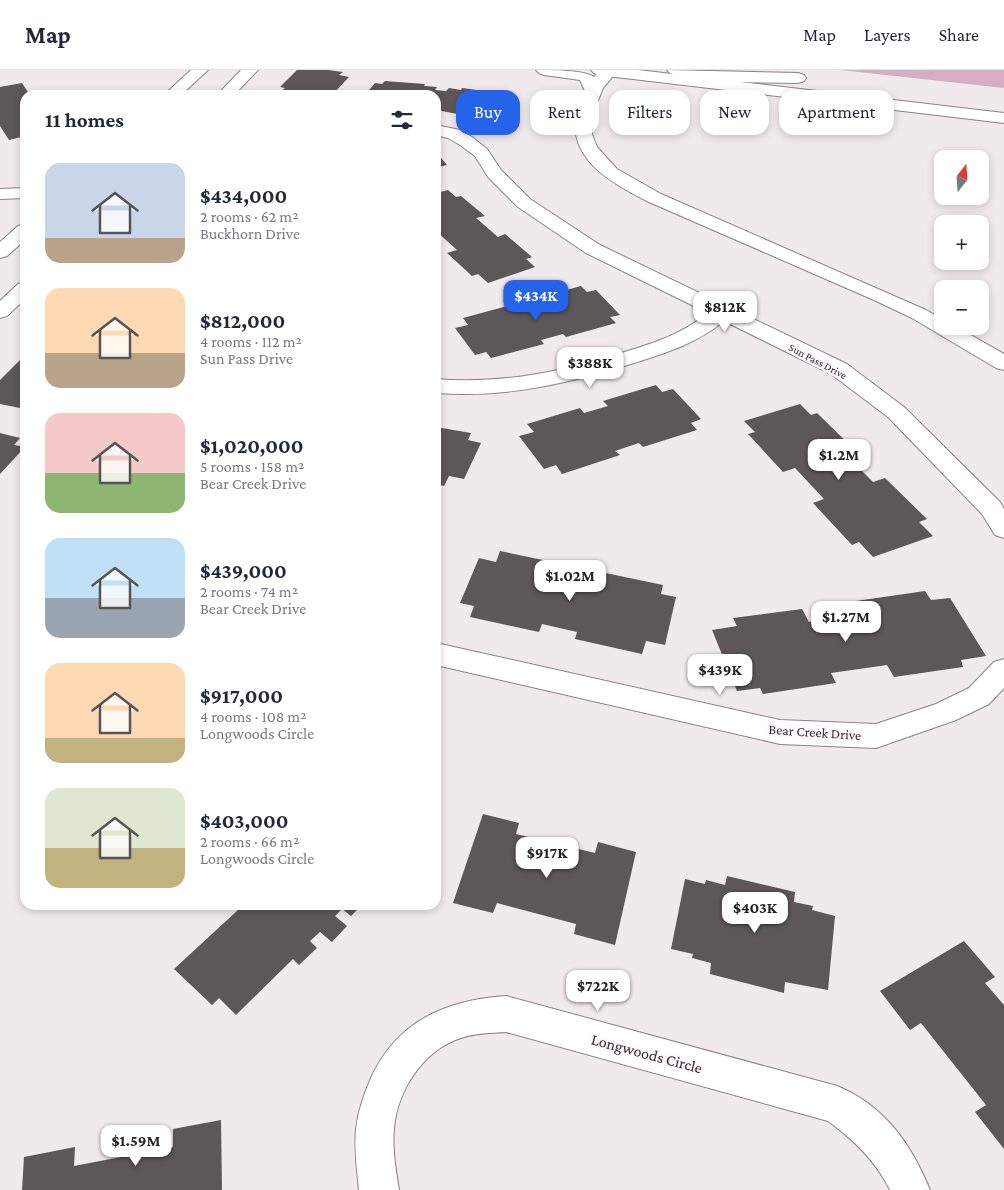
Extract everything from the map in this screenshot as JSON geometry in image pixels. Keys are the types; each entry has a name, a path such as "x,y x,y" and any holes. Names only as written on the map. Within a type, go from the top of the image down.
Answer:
{"main road":[{"path":"178,90 200,70"},
{"path":"230,90 250,70"},
{"path":"544,70 587,77 593,90"},
{"path":"594,90 606,70 1004,118"},
{"path":"675,70 731,77 798,78"},
{"path":"727,70 886,88"},
{"name":"Sun Pass Drive","path":"445,132 481,153 494,174 524,203 593,249 838,369 896,412 991,508 1004,529"},
{"path":"583,135 591,151 601,164 627,184 920,314 1004,363"},
{"path":"0,194 20,193"},
{"path":"0,252 20,234"},
{"path":"0,312 20,293"},
{"path":"441,387 489,389 564,378 654,350 697,332 722,312"},
{"name":"Bear Creek Drive","path":"441,655 780,732 876,736 946,712 979,696 1004,670"},
{"name":"Longwoods Circle","path":"379,1190 374,1151 376,1120 382,1097 400,1063 413,1047 431,1032 466,1017 486,1013 506,1014 837,1106 865,1124 888,1149 902,1170 910,1190"}],"shaded area":[{"path":"840,70 1004,70 1004,88"}],"building":[{"path":"297,70 343,72 339,75 349,77 337,90 283,90 285,88 280,87"},
{"path":"385,81 425,84 424,86 437,87 435,90 369,90 375,83 382,84"},
{"path":"22,83 27,90 20,90 20,137 9,140 0,126 0,87"},
{"path":"449,88 461,90 456,90 456,114 441,111 441,91 446,91"},
{"path":"462,88 477,90 461,90"},
{"path":"441,158 447,165 441,166"},
{"path":"448,190 456,197 461,196 485,216 476,218 498,237 505,234 532,257 526,259 535,267 488,283 478,274 472,276 447,253 457,250 441,236 441,192"},
{"path":"581,286 587,292 596,290 620,315 610,317 616,323 566,337 563,334 541,340 544,344 491,358 486,352 475,355 455,328 468,325 463,318 511,305 515,309 536,304 533,299"},
{"path":"20,360 20,408 0,404 0,380"},
{"path":"656,385 662,392 673,389 701,419 691,423 697,430 643,447 639,443 615,451 620,455 562,474 556,465 544,469 519,436 534,432 527,424 580,408 584,413 608,406 603,401"},
{"path":"800,404 811,415 817,413 854,449 843,452 873,482 885,478 927,519 919,522 933,536 873,557 859,542 852,545 813,503 824,499 795,468 783,472 748,434 755,432 744,421"},
{"path":"441,428 471,433 468,440 481,443 464,479 449,476 444,486 441,485"},
{"path":"0,433 20,438 14,445 20,446 20,452 0,474"},
{"path":"500,551 567,565 565,571 594,577 596,571 663,585 661,594 676,597 665,645 646,641 642,654 575,639 577,632 542,624 539,632 470,617 474,606 460,603 479,558 496,562"},
{"path":"925,591 931,600 950,598 986,656 961,660 963,667 894,677 887,665 831,673 836,683 763,694 760,688 737,691 712,630 737,626 733,618 802,609 809,622 863,614 856,601"},
{"path":"483,814 519,823 516,834 595,853 598,842 636,852 615,945 574,934 576,924 497,903 493,913 453,903"},
{"path":"727,876 795,892 794,902 813,906 812,910 835,916 828,990 785,982 784,993 710,974 711,963 692,958 693,954 671,949 685,879 705,884 706,880 725,885"},
{"path":"238,910 341,910 335,916 347,926 332,942 320,932 310,941 317,948 299,965 293,959 236,1015 219,998 212,1005 174,969"},
{"path":"343,910 357,910 351,916"},
{"path":"964,941 995,977 985,983 1004,1005 1004,1149 975,1112 986,1105 921,1023 910,1030 880,991"},
{"path":"221,1120 222,1190 22,1190 24,1157 75,1147 74,1166 173,1147 173,1129"}]}
